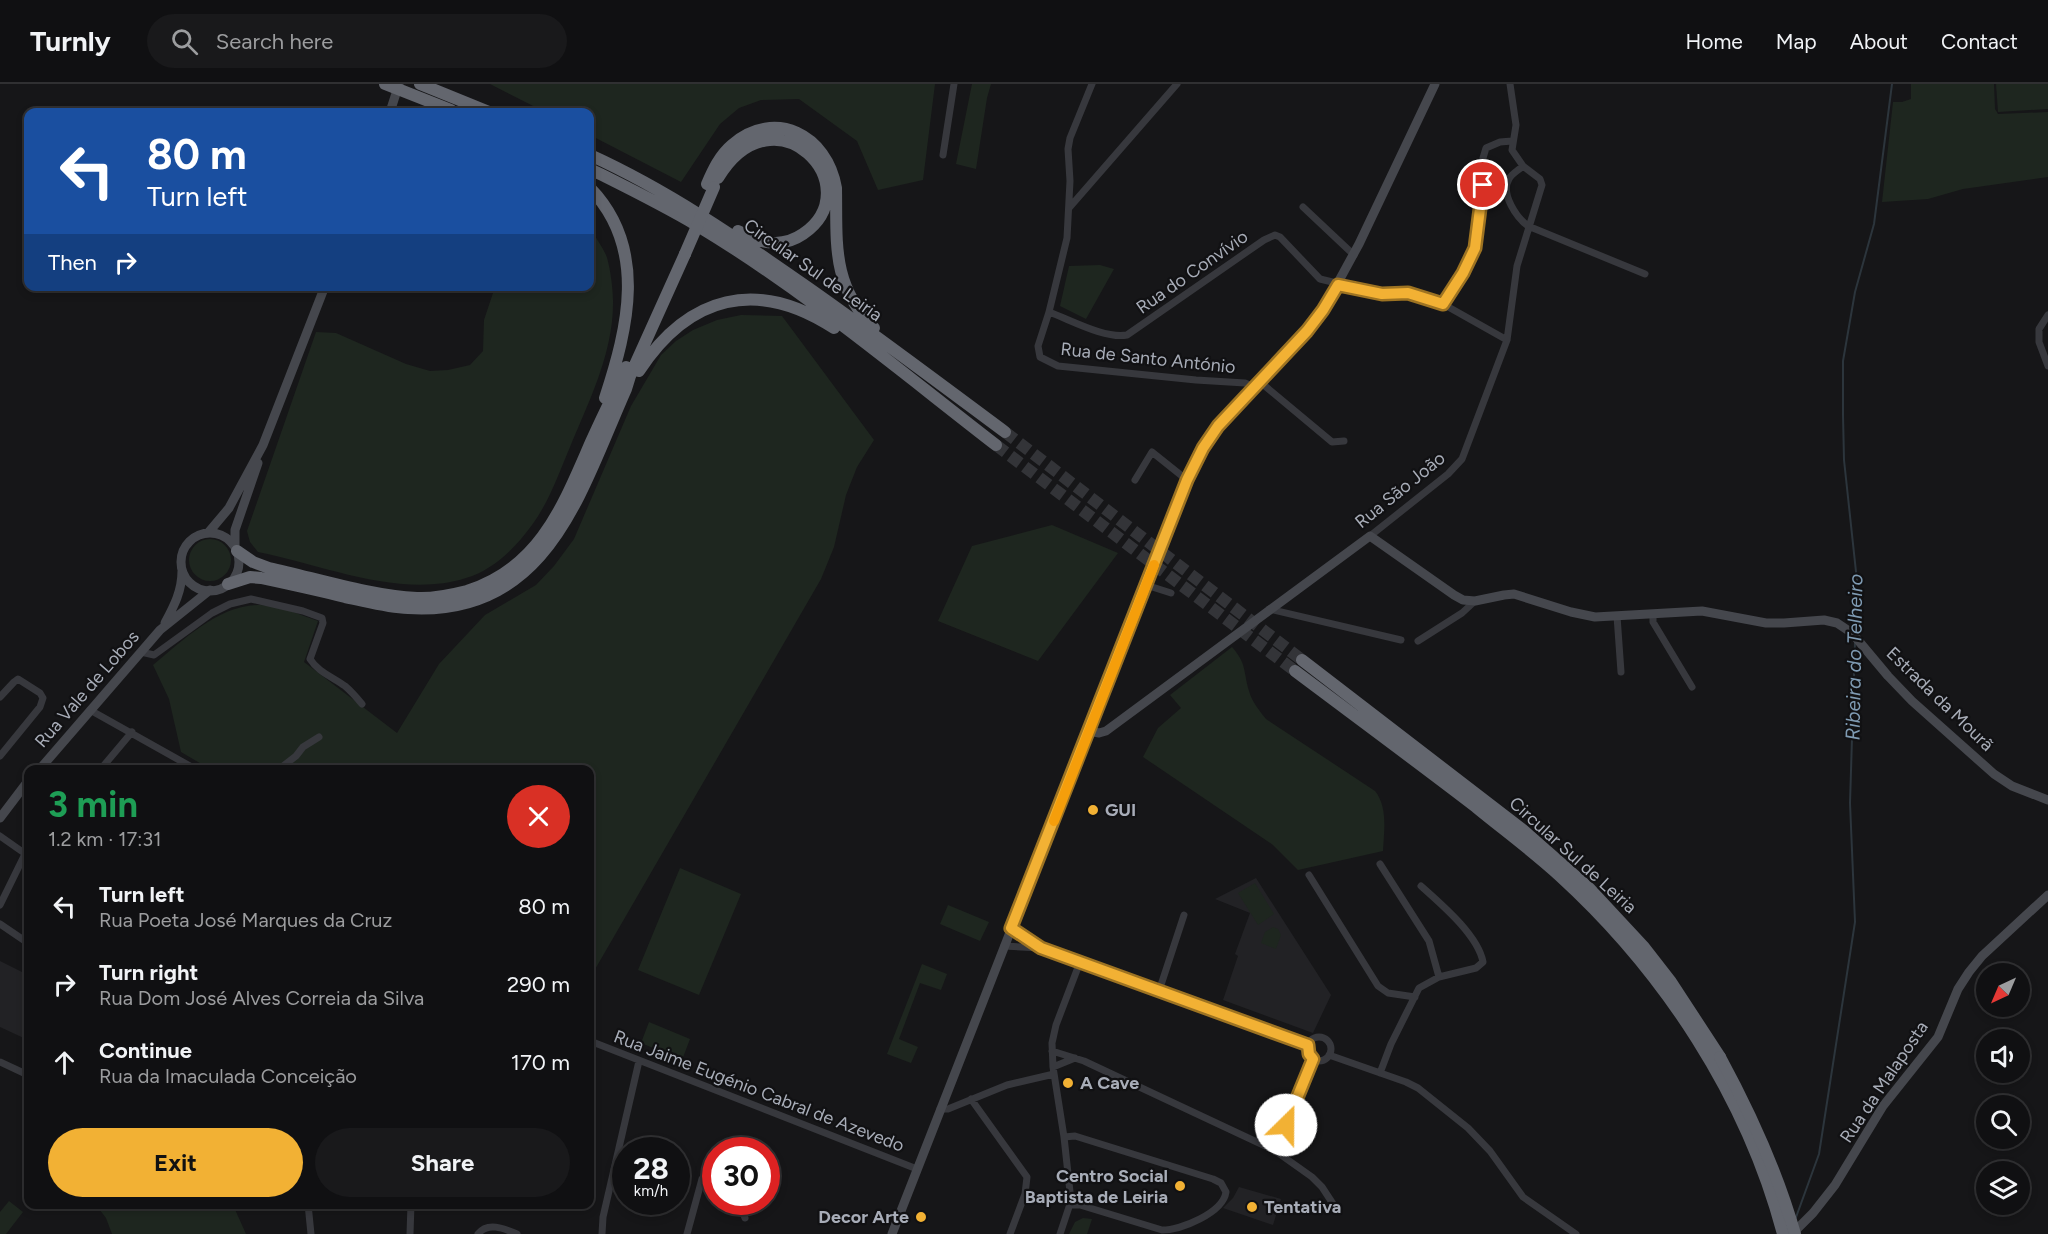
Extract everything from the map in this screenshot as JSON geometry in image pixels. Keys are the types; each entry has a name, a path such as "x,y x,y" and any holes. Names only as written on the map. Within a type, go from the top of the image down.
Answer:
{"highway":[{"path":"385,84 455,108"},
{"path":"420,84 455,108"},
{"path":"228,584 250,577 261,578 375,603 407,608 446,607 491,594 525,572 542,556 555,539 575,503 626,389 718,162 726,151 748,134 771,128 784,129 803,135 825,155 836,188 838,265 845,286 866,320 913,363"},
{"path":"710,186 726,164 744,146 759,140 780,138 802,146 813,155 826,182 826,196 822,212 812,227 801,236 784,243 757,241 724,223 710,220"},
{"name":"Circular Sul de Leiria","path":"594,157 654,187 710,220 913,363 1005,432"},
{"name":"Circular Sul de Leiria","path":"594,171 646,197 730,246 816,306 996,445"},
{"path":"594,194 608,212 616,228 626,258 629,282 624,333 595,434"},
{"path":"236,549 253,562 270,568 396,596 433,598 471,589 498,578 536,546 559,511 681,253"},
{"path":"626,389 650,354 670,331 695,314 727,302 761,299 792,306 810,314 861,346 869,347"},
{"name":"Circular Sul de Leiria","path":"1298,666 1523,830 1619,919 1664,973 1686,1004 1715,1059 1755,1124 1781,1189 1794,1234"},
{"name":"Circular Sul de Leiria","path":"1715,1059 1757,1159 1783,1234"}],"main road":[{"path":"391,108 399,84"},
{"path":"892,1234 1187,480 1210,436 1307,331 1323,310 1354,255 1435,84"},
{"path":"182,566 189,581 195,586 210,590 220,589 228,584 237,572 239,565 236,530 263,445 323,291"},
{"path":"160,630 177,600 182,583 182,557 185,547 191,540 208,533 229,508 263,445"},
{"path":"208,533 223,536 236,549"},
{"path":"1370,536 1462,600 1475,601"},
{"name":"Rua São João","path":"1089,732 1099,734 1106,731 1370,536"},
{"path":"160,630 210,590"},
{"name":"Estrada da Mourã","path":"1475,601 1514,594 1581,615 1595,617 1707,611 1766,623 1824,620 1837,623 1849,630 1860,641 1898,687 1994,774 2019,790 2048,800"},
{"name":"Rua Vale de Lobos","path":"43,765 160,630"},
{"path":"0,818 24,793"},
{"name":"Rua da Malaposta","path":"1794,1234 1835,1185 1883,1106 1938,1037 1958,989 1969,972 1982,956 2048,895"}],"street":[{"path":"943,155 954,84"},
{"path":"1049,312 1067,238 1070,138 1092,84"},
{"path":"1069,208 1177,84"},
{"name":"Rua São João","path":"1370,536 1448,474 1462,459 1507,340 1517,266 1542,185 1540,179 1523,166 1512,150 1516,125 1510,84"},
{"path":"1443,304 1463,273 1475,248 1483,185 1483,158 1486,148 1500,142 1512,141"},
{"path":"1523,166 1507,182 1507,191 1518,218 1528,226 1646,274"},
{"path":"1303,207 1354,255"},
{"name":"Rua do Convívio","path":"1049,312 1106,334 1117,337 1126,335 1264,240 1275,235 1280,237 1320,279 1338,285"},
{"path":"1338,285 1382,294 1408,293 1443,304 1507,340"},
{"name":"Rua de Santo António","path":"1049,312 1038,346 1040,357 1058,366 1256,384"},
{"path":"2048,315 2039,328 2039,342 2048,366"},
{"path":"1256,384 1332,442 1344,441"},
{"path":"1135,480 1152,452 1187,480"},
{"path":"1146,585 1171,593"},
{"path":"141,651 154,655 212,613 230,604 251,599 271,603 322,618 323,623 310,659 314,665 346,686 362,704"},
{"path":"1418,641 1462,613 1475,601"},
{"path":"1269,609 1401,640"},
{"path":"1653,614 1653,622 1692,687"},
{"path":"1617,616 1621,672"},
{"path":"0,698 18,679 40,693 43,698 40,707 0,756"},
{"path":"90,710 187,765"},
{"path":"104,765 132,732"},
{"path":"284,765 303,747 319,737"},
{"path":"0,836 24,853"},
{"path":"0,905 24,861"},
{"path":"1380,864 1430,941 1439,977"},
{"path":"1309,875 1378,986 1388,993 1415,997"},
{"path":"1380,1073 1391,1044 1419,988 1439,977 1482,965 1483,962 1481,953 1460,923 1421,886"},
{"path":"1159,991 1184,915"},
{"path":"3,926 24,939"},
{"path":"1011,928 1041,948 1308,1045"},
{"path":"1004,946 1041,948"},
{"path":"1060,1234 1070,1204 1064,1137 1053,1070 1053,1035 1080,962"},
{"path":"1324,1038 1329,1043 1329,1054 1320,1060 1313,1059 1309,1054 1308,1045 1312,1039 1324,1038"},
{"name":"Rua Jaime Eugénio Cabral de Azevedo","path":"594,1043 917,1169"},
{"path":"1052,1051 1075,1058 1274,1150 1317,1182 1337,1210"},
{"path":"1329,1054 1418,1088 1468,1128 1490,1151 1523,1197 1576,1234"},
{"path":"940,1109 948,1109 1007,1085 1053,1070 1075,1058"},
{"path":"1274,1150 1313,1059"},
{"path":"602,1234 603,1217 639,1060"},
{"path":"0,1062 24,1073"},
{"path":"971,1099 1027,1178 1026,1194 1010,1234"},
{"path":"1064,1137 1075,1136 1213,1179 1225,1188 1226,1196 1214,1209 1173,1230 1162,1230 1070,1204"},
{"path":"687,1234 702,1179"},
{"path":"308,1209 310,1234"},
{"path":"410,1234 411,1209"},
{"path":"478,1234 490,1227 517,1234"}],"shaded area":[{"path":"490,84 935,84 923,180 878,190 857,141 799,99 761,100 739,108 720,124 681,182 594,137 594,108 537,108"},
{"path":"972,84 991,84 976,169 956,164"},
{"path":"1911,84 1994,84 1995,109 1998,114 2048,112 2048,177 1963,189 1928,199 1882,202 1893,102 1911,99"},
{"path":"1996,84 2048,84 2048,109 1998,112"},
{"path":"594,235 606,255 612,284 612,319 605,357 549,497 519,541 495,564 476,574 441,583 415,585 362,578 258,552 250,542 247,531 316,332 336,333 406,364 430,371 448,370 470,365 483,351 484,320 494,291 594,291"},
{"path":"1100,265 1114,269 1086,319 1060,306 1069,266"},
{"path":"741,315 782,316 874,440 857,467 846,495 834,547 821,579 594,971 594,765 203,765 181,752 169,699 153,665 189,635 216,617 230,611 260,605 282,608 318,621 304,662 397,733 439,664 485,615 536,585 574,539 631,406 661,355 693,330 717,320"},
{"path":"1052,525 1118,553 1038,661 938,621 972,546"},
{"path":"210,539 225,545 231,560 225,575 210,581 195,575 189,560 195,545"},
{"path":"1232,647 1242,663 1252,699 1266,719 1375,791 1384,812 1383,851 1298,870 1273,845 1143,757 1158,728 1181,708 1170,695"},
{"path":"680,868 741,894 699,995 638,970"},
{"path":"1256,878 1331,995 1313,1033 1223,1000 1238,956 1235,954 1250,913 1215,899"},
{"path":"1255,883 1274,914 1258,925 1238,893"},
{"path":"948,905 989,922 980,941 940,924"},
{"path":"1273,927 1278,929 1281,935 1276,949 1261,943 1265,932"},
{"path":"0,961 24,973 24,1038 0,1027"},
{"path":"922,964 947,974 941,990 920,983 899,1039 918,1047 911,1063 887,1054"},
{"path":"649,1022 690,1039 682,1060 641,1043"},
{"name":"Tentativa","path":"1239,1187 1281,1199 1273,1225 1223,1208 1233,1198"},
{"path":"9,1201 23,1212 6,1234 0,1234 0,1212"},
{"path":"99,1209 235,1209 246,1234 112,1234 106,1218"},
{"path":"1083,1218 1092,1219 1087,1234 1069,1234 1075,1222"}],"waterway":[{"name":"Ribeira do Telheiro","path":"1856,631 1857,581 1844,460 1843,361 1855,292 1874,224 1892,84"},
{"name":"Ribeira do Telheiro","path":"1795,1220 1819,1154 1855,922 1850,803 1855,642"}],"tunnel":[{"path":"1005,432 1302,660"},
{"path":"996,445 1295,671"}],"slow traffic":[{"path":"1054,821 1154,565"}],"place":[{"name":"GUI","path":"1093,810"},
{"name":"A Cave","path":"1068,1083"},
{"name":"Centro Social Baptista de Leiria","path":"1180,1186"},
{"name":"Tentativa","path":"1252,1207"},
{"name":"Decor Arte","path":"921,1217"}],"route":[{"path":"1286,1125 1313,1059 1307,1052 1308,1045 1041,948 1011,928 1187,480 1210,436 1307,331 1338,285 1382,294 1408,293 1443,304 1463,273 1475,248 1483,185"}]}
